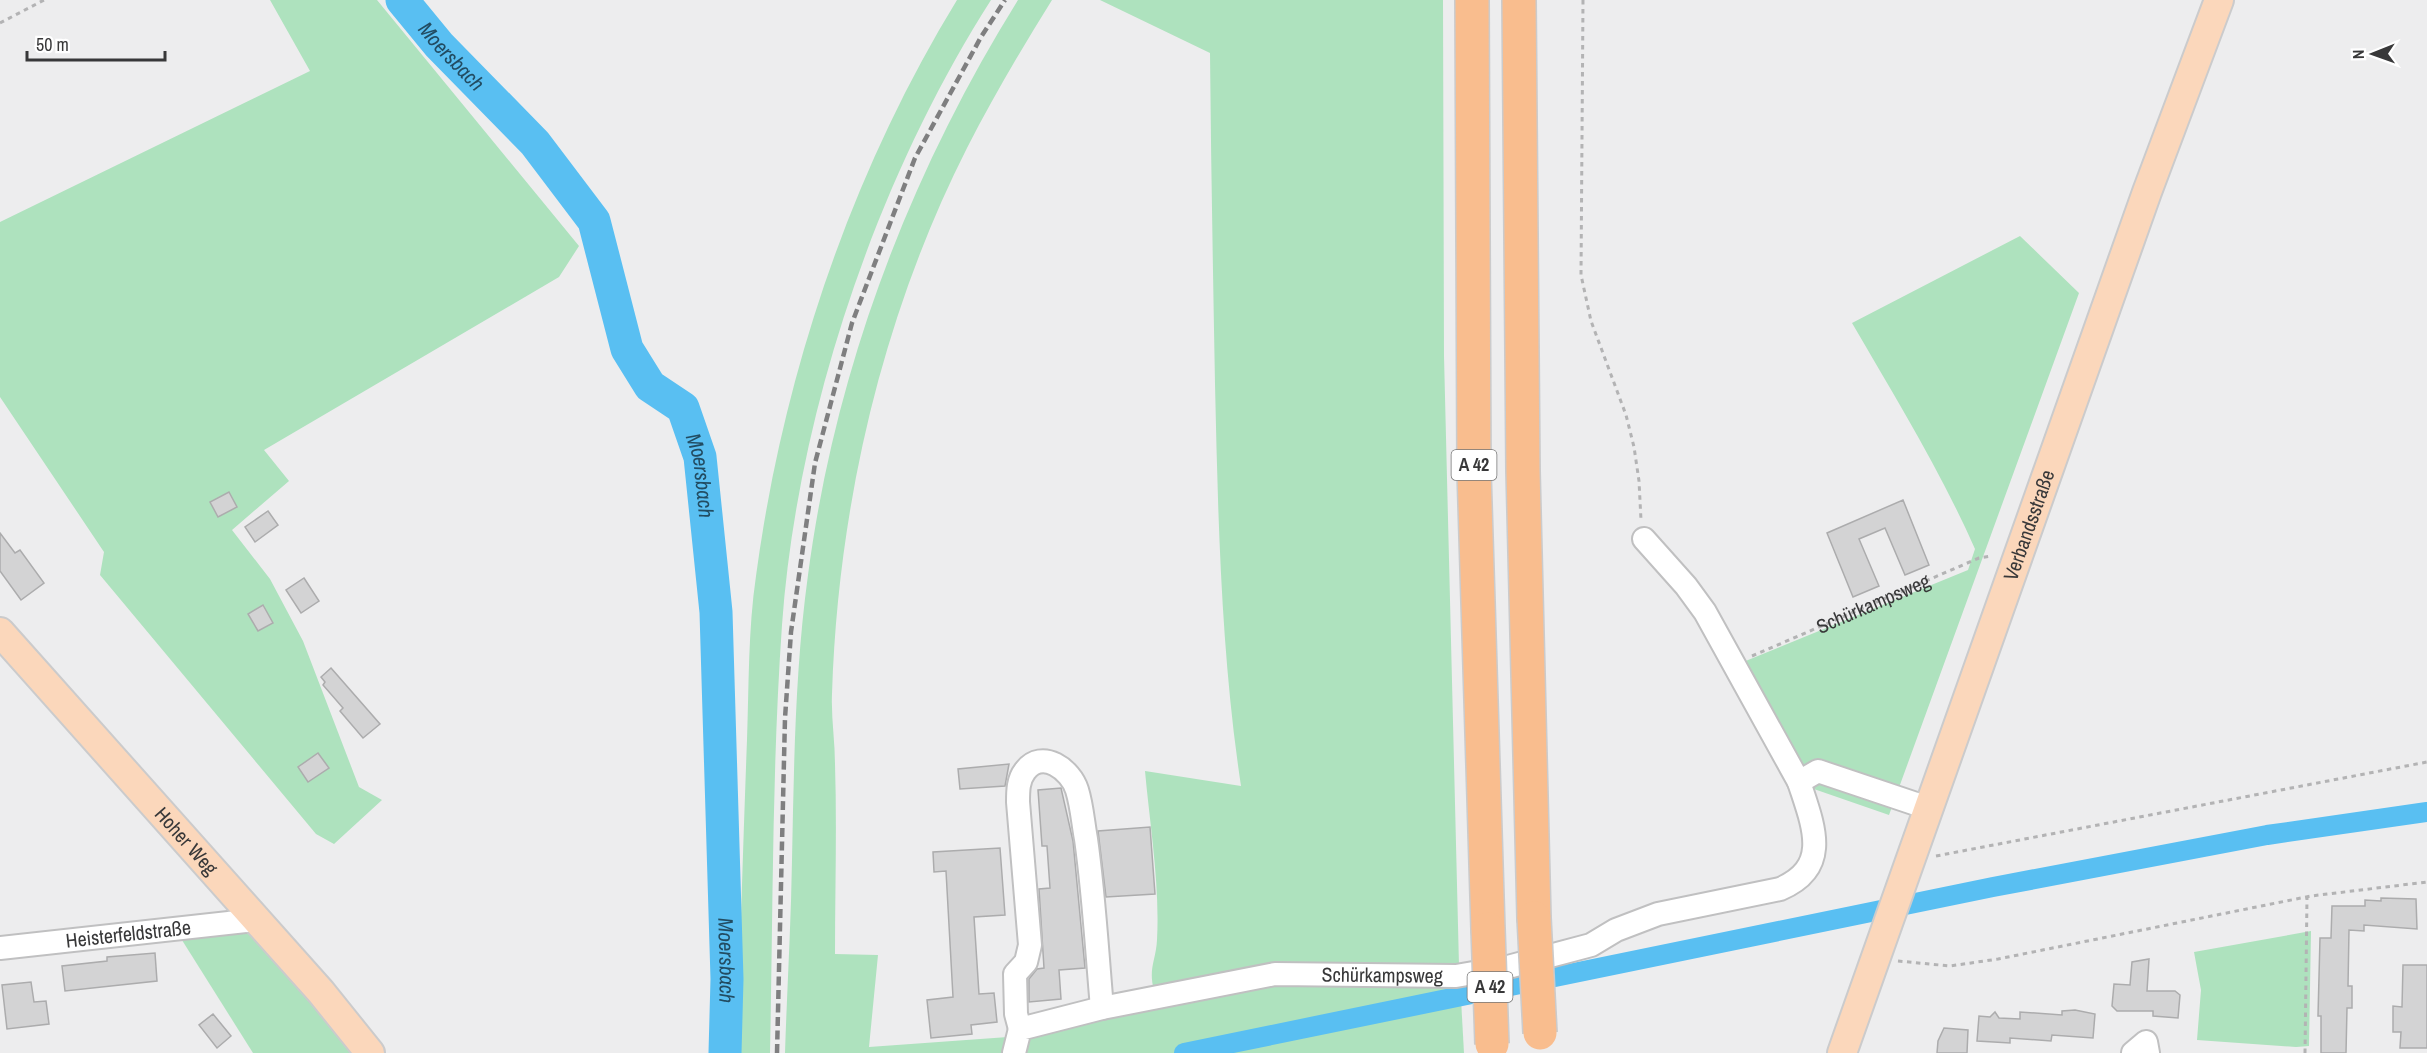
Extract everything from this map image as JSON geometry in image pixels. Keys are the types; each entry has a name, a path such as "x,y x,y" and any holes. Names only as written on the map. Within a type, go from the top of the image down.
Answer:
{"highway":[{"name":"A 42","path":"1472,0 1474,471 1492,1049"},
{"name":"A 42","path":"1519,0 1523,471 1534,918 1540,1043"}],"main road":[{"name":"Verbandsstraße","path":"1842,1053 1878,949 1916,865 1928,808 2014,561 2219,0"},
{"name":"Hoher Weg","path":"0,632 321,992 370,1053"}],"street":[{"name":"Schürkampsweg","path":"1020,1029 1102,1008 1275,974 1456,976 1508,967 1591,945 1616,930 1658,914 1780,889 1798,881 1810,867 1815,849 1809,812 1799,782 1705,612 1686,586 1644,539"},
{"path":"1014,1053 1020,1029 1016,1014 1015,974 1026,962 1030,945 1018,802 1019,783 1024,771 1036,764 1049,762 1063,767 1077,790 1090,868 1102,1008"},
{"path":"1799,782 1818,771 1928,808"},
{"name":"Heisterfeldstraße","path":"0,948 256,920"},
{"path":"2133,1053 2146,1042 2148,1053"}],"path":[{"path":"0,23 44,0"},
{"path":"1583,0 1581,275 1591,321 1626,416 1634,447 1644,539"},
{"name":"Schürkampsweg","path":"1734,664 1979,558 1996,556 2014,561"},
{"path":"1916,865 2427,762"},
{"path":"1878,949 1950,966 1962,965 2307,897 2427,882"},
{"path":"2305,1053 2307,897"}],"green space":[{"path":"270,0 377,0 579,246 559,277 264,450 289,481 232,530 270,579 303,641 359,787 382,800 334,844 316,834 100,575 104,552 0,397 0,222 310,71"},
{"path":"957,0 991,0 950,69 912,143 879,220 849,300 825,381 805,463 791,545 782,625 775,785 770,1053 737,1053 750,637 753,596 768,501 784,426 804,351 827,278 854,205 919,66"},
{"path":"1018,0 1052,0 987,110 937,212 911,278 870,413 855,483 844,553 836,623 832,703 836,788 835,954 878,955 869,1047 1008,1037 1006,1053 785,1053 800,646 820,499 837,423 882,276 943,135"},
{"path":"1100,0 1443,0 1444,356 1459,966 1154,990 1152,970 1158,919 1145,771 1241,786 1229,686 1219,535 1210,53"},
{"path":"2020,236 2079,293 1889,815 1785,779 1726,669 1968,570 1975,549 1916,434 1852,323"},
{"path":"256,920 370,1053 253,1053 175,929"},
{"path":"2311,931 2309,1046 2197,1040 2201,990 2194,952"},
{"path":"1277,980 1460,981 1464,1053 1021,1053 1023,1037"}],"building":[{"path":"229,492 237,507 218,517 210,502"},
{"path":"1903,500 1929,565 1905,575 1885,528 1859,539 1879,586 1853,597 1827,533"},
{"path":"268,511 278,525 255,542 245,527"},
{"path":"0,533 15,553 20,550 44,583 21,600 0,571"},
{"path":"304,578 319,601 301,613 286,590"},
{"path":"263,605 273,623 258,631 248,614"},
{"path":"331,668 380,724 363,738 340,711 343,708 323,685 325,682 321,677"},
{"path":"318,753 329,768 308,782 298,767"},
{"path":"1009,764 1005,786 960,789 958,769"},
{"path":"1061,788 1073,841 1085,968 1059,970 1061,999 1029,1002 1029,979 1037,969 1044,968 1039,889 1050,888 1047,846 1042,846 1038,790"},
{"path":"1150,827 1155,894 1106,897 1098,831"},
{"path":"1000,848 1005,915 974,917 979,994 994,993 997,1022 971,1025 972,1034 931,1038 927,1000 953,997 946,871 934,872 933,852"},
{"path":"2381,898 2416,899 2417,929 2364,925 2364,931 2349,930 2348,986 2352,986 2352,1008 2347,1008 2346,1053 2321,1053 2321,1016 2318,1016 2320,938 2331,938 2332,906 2365,906 2365,900 2381,901"},
{"path":"155,953 157,981 65,991 62,966 107,961 107,957"},
{"path":"2149,959 2147,991 2175,991 2180,995 2178,1018 2153,1016 2153,1011 2117,1011 2112,1006 2114,984 2130,985 2132,962"},
{"path":"2403,965 2427,965 2427,1048 2400,1048 2401,1032 2393,1032 2393,1006 2402,1007"},
{"path":"31,982 34,1002 46,1001 49,1024 7,1029 2,985"},
{"path":"2075,1010 2095,1014 2093,1038 2052,1035 2051,1041 2010,1038 2010,1043 1977,1041 1979,1016 1990,1017 1995,1012 1999,1018 2020,1019 2020,1012 2062,1015 2062,1011"},
{"path":"213,1014 231,1036 217,1048 199,1025"},
{"path":"1944,1028 1968,1030 1967,1053 1937,1053 1938,1041"}],"waterway":[{"name":"Moersbach","path":"402,0 439,45 535,143 594,221 627,349 650,386 683,408 700,457 716,612 727,979 725,1053"},
{"path":"1184,1053 1993,887 2267,835 2427,812"}],"railway":[{"path":"777,1053 785,718 791,632 815,463 852,323 915,158 981,37 1005,0"}]}
